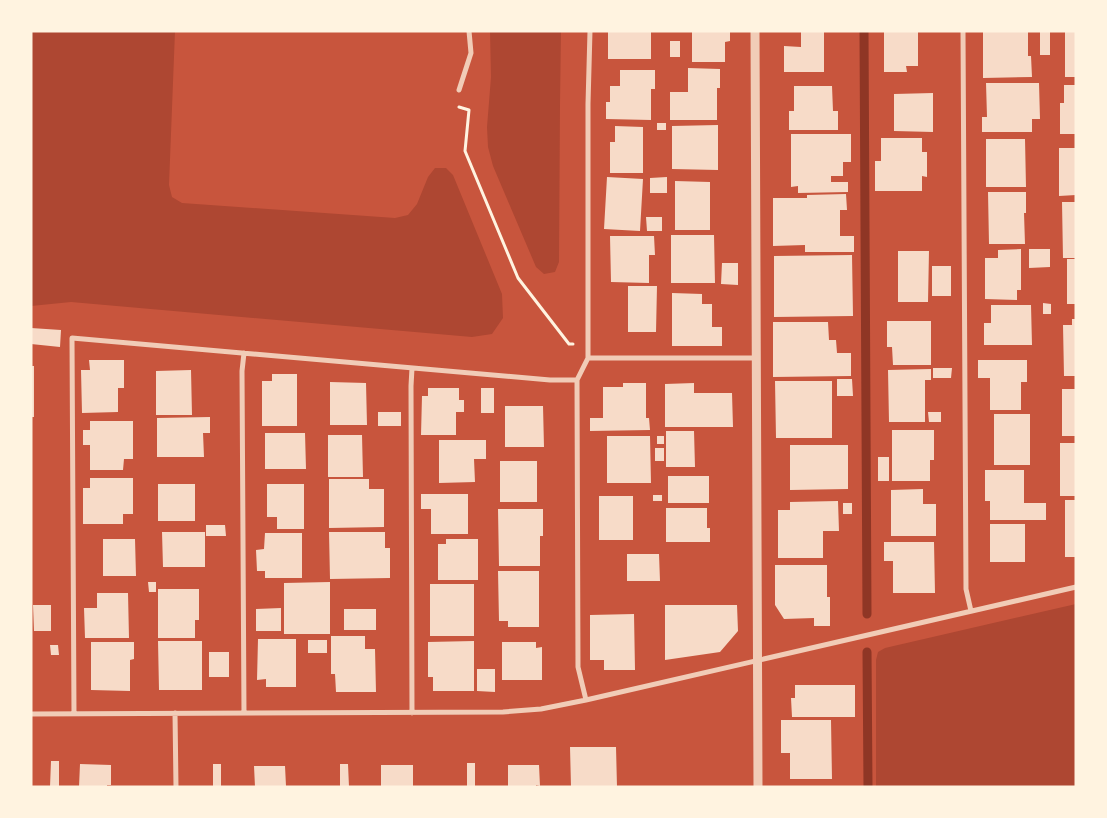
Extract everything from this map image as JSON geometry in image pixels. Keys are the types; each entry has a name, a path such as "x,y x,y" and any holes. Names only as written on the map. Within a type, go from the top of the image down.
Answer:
{"street":[{"path":"459,90 471,53 469,31"},
{"path":"586,700 578,667 577,380 588,358 588,104 590,31"},
{"path":"755,31 758,787"},
{"path":"963,31 966,589 971,611"},
{"path":"74,714 72,338 550,380 577,380"},
{"path":"244,353 242,381 244,713"},
{"path":"588,358 756,358"},
{"path":"412,368 410,386 412,713"},
{"path":"31,714 522,711 560,706 1076,587"},
{"path":"175,713 176,787"}],"path":[{"path":"468,117 465,151 518,278 562,336"}],"shaded area":[{"path":"31,31 175,31 169,185 172,197 182,203 395,218 408,215 417,204 428,177 435,168 446,168 453,175 502,294 503,318 492,334 472,337 71,302 31,306"},
{"path":"490,31 561,31 559,262 555,272 544,274 536,267 493,166 488,147 487,127 491,77"},
{"path":"1076,604 1076,787 876,787 876,660 878,652 885,648"}],"building":[{"path":"608,31 651,31 651,59 608,59"},
{"path":"692,31 730,31 730,41 725,42 725,62 692,62"},
{"path":"801,31 824,31 824,72 784,72 784,46 801,47"},
{"path":"884,31 918,31 918,66 906,66 907,72 884,72"},
{"path":"983,31 1028,31 1028,56 1031,56 1032,77 983,78"},
{"path":"1040,31 1050,31 1050,55 1040,55"},
{"path":"1065,31 1076,31 1076,77 1065,77"},
{"path":"670,41 680,41 680,57 670,57"},
{"path":"688,68 720,69 720,88 717,88 717,120 670,120 670,92 688,92"},
{"path":"620,70 655,70 655,89 651,89 651,120 606,119 606,102 610,102 610,86 620,86"},
{"path":"986,83 1039,83 1040,119 1032,119 1032,132 982,132 982,117 987,117"},
{"path":"1064,85 1076,85 1076,134 1060,134 1060,103 1064,103"},
{"path":"794,86 832,86 833,111 838,111 838,130 789,130 789,111 794,111"},
{"path":"933,93 933,132 894,131 894,94"},
{"path":"657,123 666,123 666,130 657,130"},
{"path":"718,125 718,170 672,169 672,126"},
{"path":"615,126 643,127 643,173 610,173 610,142 615,142"},
{"path":"791,134 851,134 851,162 843,162 843,176 831,176 831,182 848,182 848,192 798,193 798,186 791,187"},
{"path":"881,138 922,138 922,152 927,152 927,177 922,176 922,191 875,191 875,161 881,161"},
{"path":"986,139 1025,139 1026,187 986,187"},
{"path":"1059,148 1076,148 1076,195 1059,196"},
{"path":"607,177 643,179 640,231 604,229"},
{"path":"667,177 667,193 650,193 650,178"},
{"path":"675,181 710,182 710,230 675,230"},
{"path":"988,192 1026,192 1026,213 1024,213 1025,244 989,244"},
{"path":"846,194 847,210 840,210 840,236 854,236 854,252 805,252 805,245 773,246 773,198 807,198 807,195"},
{"path":"1062,202 1076,202 1076,258 1063,258"},
{"path":"646,217 662,217 662,231 647,231"},
{"path":"671,235 714,235 715,283 671,283"},
{"path":"610,236 654,236 655,255 649,255 649,283 611,282"},
{"path":"1021,249 1021,290 1017,290 1017,300 985,299 985,258 998,258 998,250"},
{"path":"1029,249 1050,249 1050,267 1029,268"},
{"path":"898,251 929,251 928,302 898,302"},
{"path":"852,255 853,316 774,317 774,256"},
{"path":"1067,259 1076,259 1076,304 1067,304"},
{"path":"722,263 738,263 738,285 721,284"},
{"path":"932,266 951,266 951,296 932,296"},
{"path":"628,286 657,286 656,332 628,332"},
{"path":"672,293 702,294 702,304 712,304 712,327 722,327 722,346 672,346"},
{"path":"1043,303 1051,304 1051,314 1043,314"},
{"path":"991,305 1031,305 1032,345 984,345 984,323 991,323"},
{"path":"1072,319 1076,319 1076,376 1064,376 1063,325 1072,325"},
{"path":"887,321 931,321 931,365 893,365 892,347 887,347"},
{"path":"773,322 828,322 829,340 836,340 837,353 851,353 851,376 773,377"},
{"path":"31,328 61,330 60,347 31,344"},
{"path":"89,360 124,360 124,388 118,388 118,412 82,413 81,370 90,370"},
{"path":"978,360 1027,360 1027,382 1021,382 1021,410 990,410 990,378 978,378"},
{"path":"31,366 34,366 34,417 31,417"},
{"path":"933,368 952,368 951,378 933,378"},
{"path":"931,369 931,380 925,380 925,422 889,422 888,370"},
{"path":"191,370 192,415 156,415 156,371"},
{"path":"272,374 297,374 297,426 262,426 262,381 272,381"},
{"path":"837,379 852,379 853,396 837,396"},
{"path":"775,381 832,381 832,438 776,438"},
{"path":"330,382 366,383 367,425 330,425"},
{"path":"623,383 646,383 646,418 649,418 650,430 590,431 590,418 603,418 603,387 623,387"},
{"path":"694,383 694,393 732,393 733,427 665,427 665,384"},
{"path":"428,388 459,388 459,400 464,400 464,412 456,412 456,435 421,435 422,396 428,396"},
{"path":"481,388 494,388 494,413 481,413"},
{"path":"1062,389 1076,389 1076,436 1062,436"},
{"path":"505,406 543,406 544,447 505,447"},
{"path":"378,412 401,412 401,426 378,426"},
{"path":"928,412 941,412 941,422 929,422"},
{"path":"994,414 1030,414 1030,465 994,465"},
{"path":"210,417 210,433 203,433 204,457 157,457 157,418"},
{"path":"90,421 133,421 133,459 124,459 123,470 90,470 90,445 83,445 83,430 90,430"},
{"path":"892,430 934,430 934,460 930,460 930,481 892,481"},
{"path":"666,431 694,431 695,467 666,467"},
{"path":"265,433 305,433 306,469 265,469"},
{"path":"328,435 362,435 363,477 328,477"},
{"path":"607,436 650,436 651,483 607,483"},
{"path":"657,436 664,436 664,444 657,444"},
{"path":"439,440 486,440 486,459 474,459 475,482 439,483"},
{"path":"1060,443 1076,443 1076,496 1060,496"},
{"path":"790,445 848,445 848,489 790,490"},
{"path":"655,448 664,448 664,461 655,461"},
{"path":"878,457 889,457 889,481 878,481"},
{"path":"500,461 537,461 537,502 500,502"},
{"path":"985,470 1024,470 1024,503 1046,503 1046,520 990,520 990,501 985,501"},
{"path":"668,476 709,476 709,503 668,503"},
{"path":"90,478 133,478 133,514 123,514 123,524 83,524 83,488 90,488"},
{"path":"329,479 369,479 369,489 384,489 384,527 329,528"},
{"path":"158,484 195,484 195,521 158,521"},
{"path":"267,484 304,484 304,529 277,529 277,517 267,517"},
{"path":"923,489 923,504 936,504 936,536 891,536 891,490"},
{"path":"421,494 468,494 468,534 431,534 431,509 421,509"},
{"path":"653,495 662,495 662,501 653,501"},
{"path":"599,496 633,496 633,540 599,540"},
{"path":"1065,500 1076,500 1076,557 1065,557"},
{"path":"838,501 839,531 823,531 823,558 778,558 778,510 790,510 790,502"},
{"path":"843,503 852,503 852,514 843,514"},
{"path":"666,508 707,508 707,528 710,528 710,542 666,542"},
{"path":"498,509 543,509 543,536 540,536 540,566 499,566"},
{"path":"990,524 1025,524 1025,562 990,562"},
{"path":"206,525 225,525 226,536 206,536"},
{"path":"162,532 205,532 205,567 163,567"},
{"path":"329,532 385,532 385,548 390,548 390,578 330,579"},
{"path":"265,533 302,533 302,578 265,578 265,571 257,571 256,550 264,549"},
{"path":"103,539 135,539 136,576 103,576"},
{"path":"446,539 478,539 478,580 438,580 438,544 446,544"},
{"path":"884,542 934,542 935,593 893,593 893,561 884,561"},
{"path":"627,554 659,554 660,581 627,581"},
{"path":"775,565 827,565 827,597 830,597 830,626 814,626 814,618 784,619 775,605"},
{"path":"498,571 539,571 539,627 508,627 508,621 499,621"},
{"path":"148,582 156,582 156,592 149,592"},
{"path":"330,582 330,634 284,634 284,583"},
{"path":"430,584 474,584 474,636 430,636"},
{"path":"158,589 199,589 199,620 195,620 195,638 158,638"},
{"path":"97,593 128,593 129,638 85,638 84,608 97,608"},
{"path":"33,605 51,605 51,631 34,631"},
{"path":"665,605 737,605 738,631 720,652 665,660"},
{"path":"281,608 281,631 256,631 256,609"},
{"path":"344,609 376,609 376,630 344,630"},
{"path":"634,614 635,670 604,670 604,660 590,660 590,615"},
{"path":"331,636 365,636 365,649 375,649 376,692 336,692 335,674 331,674"},
{"path":"258,639 296,639 296,687 266,687 266,679 257,680"},
{"path":"308,640 327,640 327,653 308,653"},
{"path":"158,641 202,641 202,690 159,690"},
{"path":"474,641 474,691 433,691 433,677 428,677 428,642"},
{"path":"91,642 134,642 134,659 130,660 130,691 91,690"},
{"path":"502,642 536,642 536,648 542,647 542,680 502,680"},
{"path":"50,645 58,645 59,655 51,655"},
{"path":"209,652 229,652 229,677 209,677"},
{"path":"477,669 495,669 495,692 477,691"},
{"path":"795,685 855,685 855,717 792,717 791,698 795,698"},
{"path":"781,720 831,720 832,779 790,779 790,753 781,753"},
{"path":"570,747 616,747 617,787 571,787"},
{"path":"51,761 59,761 59,787 50,787"},
{"path":"467,763 475,763 475,787 467,787"},
{"path":"80,764 111,765 111,785 107,785 107,787 79,787"},
{"path":"213,764 221,764 221,787 213,787"},
{"path":"340,764 348,764 349,787 340,787"},
{"path":"381,765 413,765 413,786 381,787"},
{"path":"508,765 539,765 540,786 508,787"},
{"path":"254,766 285,766 286,786 255,787"}],"waterway":[{"path":"864,31 867,614"},
{"path":"867,652 868,787"}]}
